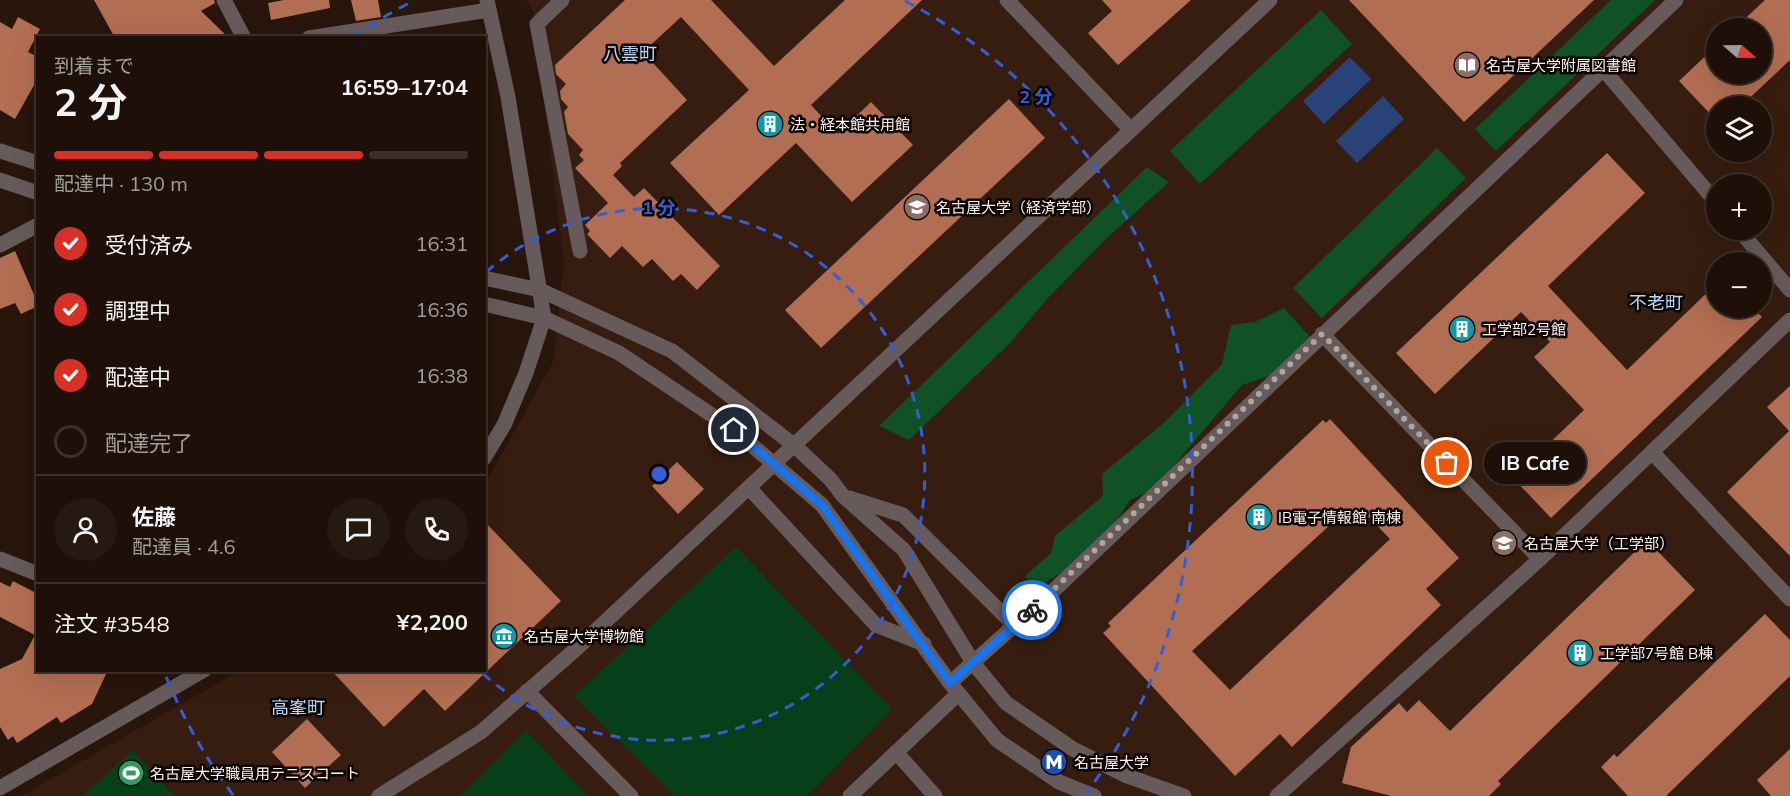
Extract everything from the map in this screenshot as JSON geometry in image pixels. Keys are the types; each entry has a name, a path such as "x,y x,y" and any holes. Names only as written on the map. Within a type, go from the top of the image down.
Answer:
{"street":[{"path":"224,0 243,36"},
{"path":"562,0 537,24 580,251"},
{"path":"1007,0 1131,130"},
{"path":"379,796 481,732 576,649 774,467 1270,0"},
{"path":"850,796 896,752 974,664 1014,625 1053,591 1676,0"},
{"path":"320,36 488,5 508,98 544,318 508,415 486,454"},
{"path":"1603,69 1706,190"},
{"path":"0,151 36,162"},
{"path":"0,180 36,192"},
{"path":"0,245 36,226"},
{"path":"1748,240 1790,290"},
{"path":"486,278 540,290 672,351 795,446 831,480 843,496 904,550 974,664 1006,703 1073,749 1127,776 1184,796"},
{"path":"486,304 544,318 619,353 734,430 774,467 822,505 954,688 997,740 1059,782 1094,796"},
{"path":"1277,796 1540,559 1790,320"},
{"path":"1322,334 1540,559"},
{"path":"1652,452 1790,599"},
{"path":"750,489 876,625 924,645"},
{"path":"843,496 903,515 1014,625"},
{"path":"0,559 36,573"},
{"path":"0,788 201,672"},
{"path":"527,691 631,796"},
{"path":"896,752 935,796"}],"shaded area":[{"name":"名古屋大学","path":"527,0 1790,0 1790,796 21,796 237,672 486,672 486,482 554,360 564,262 533,11"}],"green space":[{"path":"1611,0 1655,0 1496,151 1475,129"},
{"path":"1321,10 1352,44 1200,184 1170,151"},
{"path":"1437,148 1466,178 1322,318 1293,288"},
{"path":"1147,167 1169,182 1107,238 1049,297 1010,343 909,440 879,426"},
{"path":"1284,308 1312,339 1273,375 1242,385 1154,489 1130,500 1110,530 1067,570 1036,587 1025,576 1051,553 1055,536 1103,496 1102,474 1165,422 1222,364 1231,325 1255,322"},
{"path":"736,547 892,709 808,796 675,796 574,696"},
{"path":"526,730 588,796 460,796"},
{"name":"名古屋大学職員用テニスコート","path":"133,750 175,796 82,796"}],"water":[{"path":"1350,57 1371,79 1324,124 1303,101"},
{"path":"1383,96 1404,119 1357,163 1336,141"}],"building":[{"path":"94,0 214,0 215,3 201,11 227,36 114,36"},
{"path":"284,0 329,0 330,8 271,20 268,3"},
{"path":"351,0 378,0 381,17 356,21"},
{"name":"法・経本館共用館","path":"625,0 711,0 774,66 845,0 922,0 811,105 838,134 871,102 913,145 852,202 796,143 719,215 670,163 749,90 681,17 643,52 687,100 620,163 622,166 613,175 634,197 644,188 720,266 697,290 681,274 673,281 652,259 643,267 622,246 610,258 587,234 590,231 585,225 608,203 575,168 584,160 579,155 583,150 568,134 564,112 568,107 561,99 560,91 566,84 556,74 555,65"},
{"path":"1102,0 1191,0 1118,65 1088,33 1112,11"},
{"name":"名古屋大学附属図書館","path":"1349,0 1594,0 1464,122"},
{"path":"1765,0 1790,0 1790,60 1772,77 1772,18 1746,18"},
{"path":"18,17 40,29 28,52 36,56 36,82 15,119 0,110 0,22 12,29"},
{"path":"1706,55 1706,84 1764,84 1752,96 1706,96 1706,109 1679,81"},
{"path":"1009,99 1045,138 821,348 785,310"},
{"name":"工学部2号館","path":"1607,153 1645,193 1548,286 1627,370 1706,294 1706,318 1761,318 1551,518 1513,478 1584,410 1534,357 1550,342 1521,312 1435,394 1396,353"},
{"path":"15,251 36,299 36,307 21,314 15,303 0,309 0,258"},
{"path":"1790,386 1790,556 1727,492 1789,431 1767,407"},
{"path":"1330,419 1459,558 1426,589 1441,605 1292,747 1280,734 1235,776 1103,633 1111,626 1108,623 1323,420 1326,423","holes":["1361,509 1390,539 1230,690 1192,651 1341,515 1347,522"]},
{"path":"677,462 704,489 678,514 652,486"},
{"name":"名古屋大学博物館","path":"486,523 561,601 445,711 424,689 384,727 333,672 486,672"},
{"name":"工学部7号館 B棟","path":"1647,540 1695,590 1498,781 1501,784 1489,796 1391,796 1342,783 1351,747 1399,703 1407,712 1419,700 1450,731"},
{"path":"13,581 36,593 36,672 107,672 92,704 61,723 57,717 17,743 13,736 8,740 0,727 0,669 22,659 35,635 0,617 0,582 10,587"},
{"path":"1765,614 1790,640 1790,676 1666,796 1628,796 1601,767 1614,754 1617,757"},
{"path":"307,719 341,755 305,788 272,752"},
{"path":"1790,749 1790,796 1771,796 1757,780"}],"way so far":[{"path":"1032,610 1322,334 1447,463"}],"place":[{"name":"名古屋大学附属図書館","path":"1467,65"},
{"name":"法・経本館共用館","path":"770,124"},
{"name":"名古屋大学（経済学部）","path":"917,207"},
{"name":"工学部2号館","path":"1462,329"},
{"name":"IB Cafe","path":"1447,463"},
{"name":"IB電子情報館 南棟","path":"1259,517"},
{"name":"名古屋大学（工学部）","path":"1504,543"},
{"name":"名古屋大学博物館","path":"504,636"},
{"name":"工学部7号館 B棟","path":"1580,653"},
{"name":"名古屋大学","path":"1054,762"},
{"name":"名古屋大学職員用テニスコート","path":"131,773"}],"district":[{"name":"八雲町","path":"630,53"},
{"name":"不老町","path":"1656,302"},
{"name":"高峯町","path":"298,707"}],"route":[{"path":"734,430 774,467 822,505 950,683 1032,610"}]}
